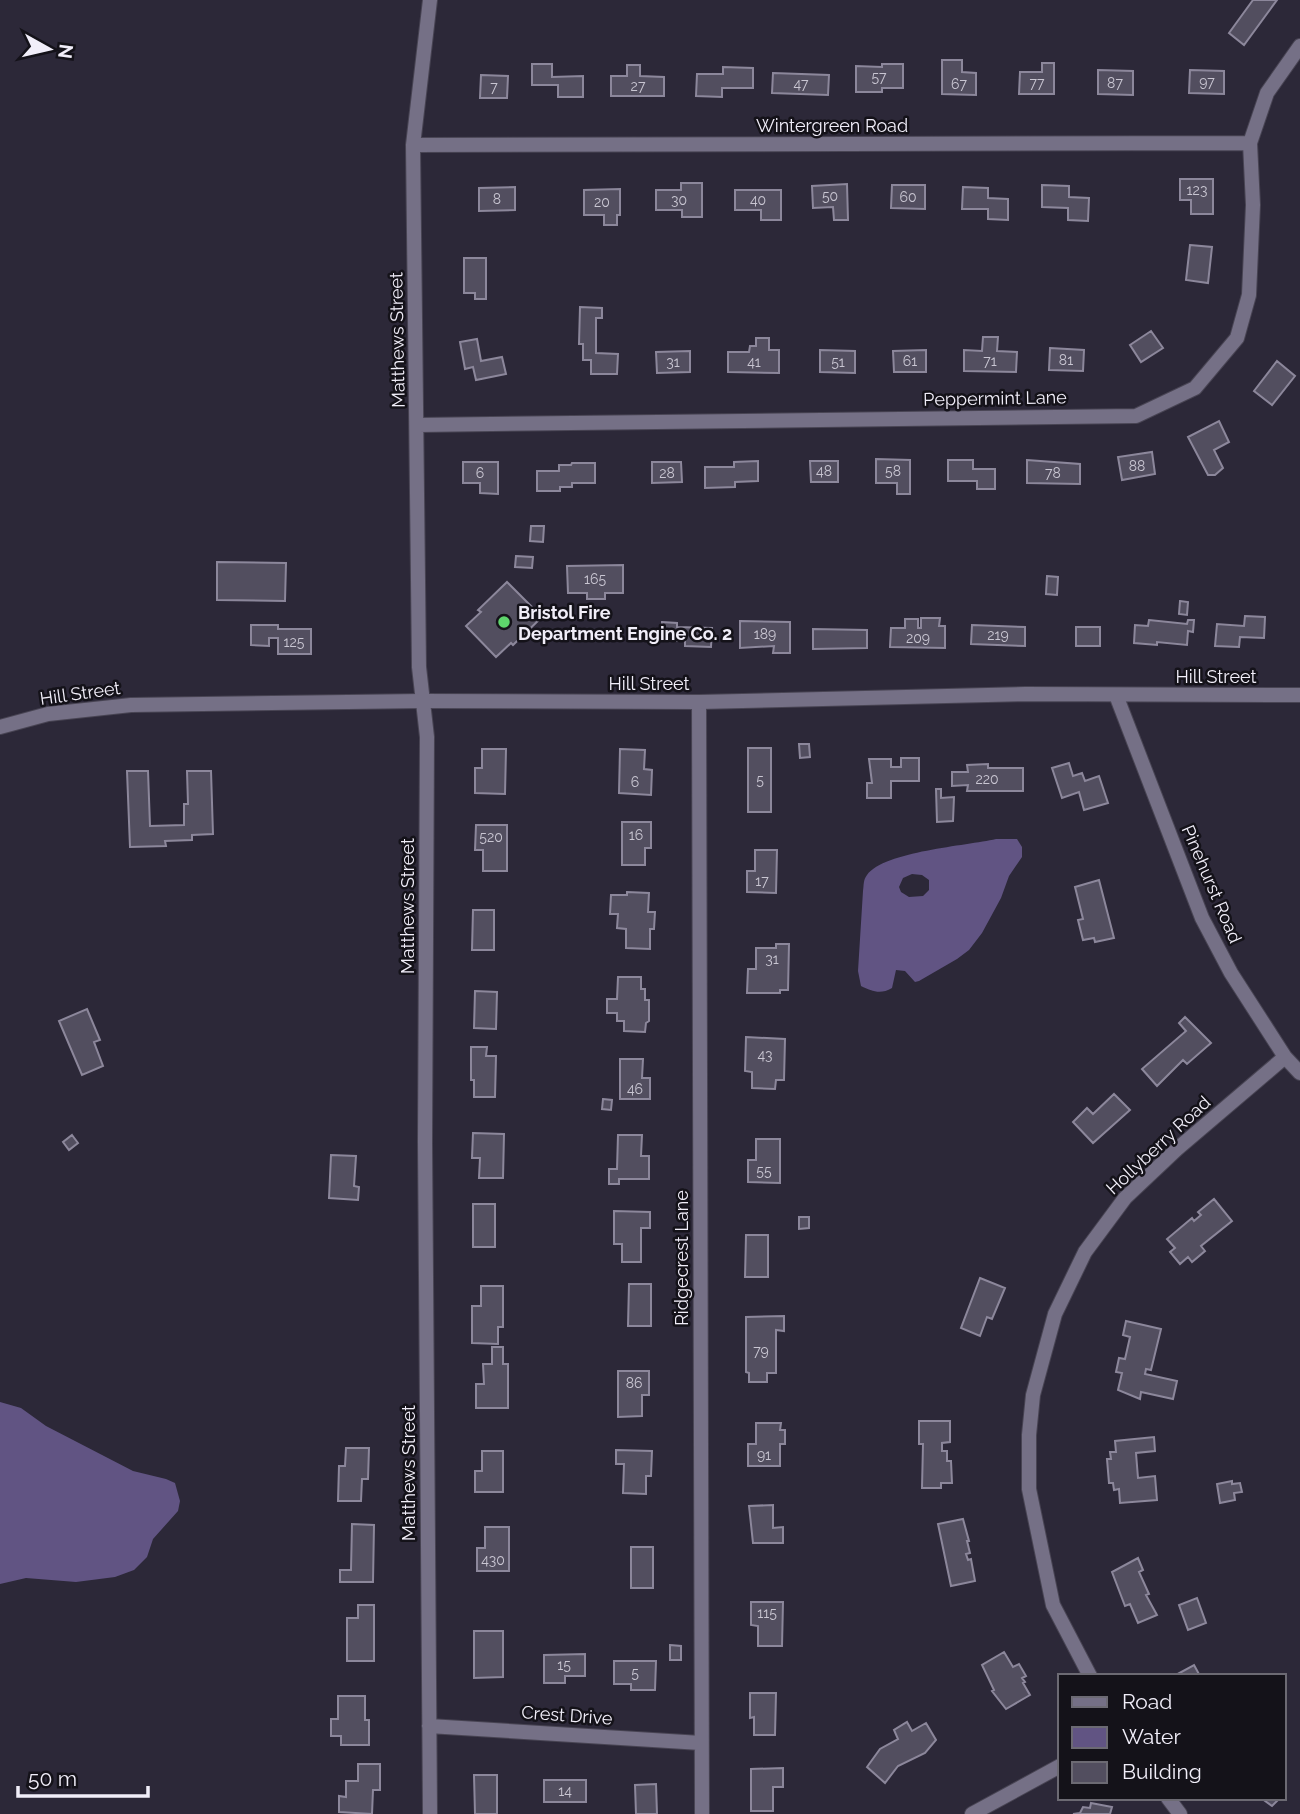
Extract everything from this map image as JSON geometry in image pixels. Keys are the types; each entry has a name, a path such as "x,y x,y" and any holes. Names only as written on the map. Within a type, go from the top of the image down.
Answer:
{"street":[{"name":"Matthews Street","path":"430,0 413,145 419,667 427,737 425,1156 430,1814"},
{"name":"Peppermint Lane","path":"418,425 1136,416 1195,388 1237,338 1249,295 1253,205 1250,143 1267,93 1300,46"},
{"name":"Wintergreen Road","path":"413,145 1250,143"},
{"name":"Hill Street","path":"0,727 48,715 131,705 422,701 699,702 1025,694 1300,695"},
{"name":"Pinehurst Road","path":"1116,695 1206,927 1231,973 1285,1057 1300,1073"},
{"name":"Ridgecrest Lane","path":"699,702 702,1814"},
{"name":"Hollyberry Road","path":"1089,1674 1053,1605 1029,1489 1029,1434 1033,1395 1055,1314 1085,1252 1125,1198 1177,1149 1285,1057"},
{"name":"Crest Drive","path":"429,1726 701,1743"},
{"path":"972,1814 1058,1767"}],"water":[{"path":"996,839 1017,839 1022,847 1022,857 1009,876 1001,898 982,933 969,950 919,981 915,982 905,971 896,970 892,988 888,990 876,992 861,986 858,971 863,891 867,875 876,867 908,855","holes":["912,874 922,875 929,880 929,890 923,896 909,897 901,892 899,887 903,878"]},
{"path":"0,1402 21,1408 46,1426 133,1471 175,1483 180,1501 178,1511 153,1539 147,1557 134,1570 115,1577 76,1582 26,1578 0,1584"}],"building":[{"path":"1253,0 1277,0 1244,45 1229,33"},
{"path":"942,60 962,60 962,72 976,73 976,95 942,94"},
{"path":"1042,63 1054,63 1054,94 1019,94 1020,72 1042,72"},
{"path":"532,64 552,64 552,77 583,76 583,97 558,97 558,85 532,85"},
{"path":"882,64 903,64 903,88 882,88 882,92 856,92 856,66 882,67"},
{"path":"627,65 640,65 640,76 664,77 664,96 611,96 611,76 627,76"},
{"path":"723,67 753,68 753,88 722,88 722,97 696,96 697,74 723,74"},
{"path":"1098,70 1133,71 1133,95 1098,94"},
{"path":"1190,70 1224,71 1224,94 1189,93"},
{"path":"773,73 829,75 828,95 772,93"},
{"path":"481,75 508,76 507,98 480,98"},
{"path":"1180,179 1213,179 1213,214 1191,214 1191,200 1180,200"},
{"path":"681,183 702,183 702,217 682,217 682,210 656,210 656,190 681,190"},
{"path":"847,184 848,220 834,220 833,207 813,208 812,186"},
{"path":"892,185 925,185 925,209 891,208"},
{"path":"1042,185 1069,186 1069,197 1089,198 1088,221 1068,220 1068,208 1042,207"},
{"path":"515,187 515,210 479,211 479,188"},
{"path":"963,187 988,188 988,198 1008,199 1008,220 988,219 988,209 962,209"},
{"path":"620,189 620,215 617,215 617,225 604,225 604,215 584,215 584,190"},
{"path":"735,190 781,190 781,220 761,220 761,210 735,210"},
{"path":"1190,245 1212,247 1208,283 1186,280"},
{"path":"464,258 486,258 486,299 475,299 475,293 464,293"},
{"path":"580,307 602,308 602,318 596,318 596,353 618,354 617,374 591,374 591,360 583,360 583,344 579,344"},
{"path":"1151,331 1163,348 1141,362 1130,345"},
{"path":"983,337 998,337 997,351 1017,352 1016,372 964,371 964,350 982,351"},
{"path":"756,338 769,338 769,350 779,350 779,373 728,372 728,352 749,352 750,346 756,346"},
{"path":"477,339 481,361 502,357 506,374 476,380 473,367 465,369 460,342"},
{"path":"1050,348 1084,350 1083,371 1049,370"},
{"path":"820,350 855,351 855,373 820,372"},
{"path":"926,350 926,372 894,372 893,351"},
{"path":"690,351 690,372 657,373 656,352"},
{"path":"1277,361 1295,376 1272,405 1254,391"},
{"path":"1219,421 1229,442 1214,450 1223,468 1215,475 1208,475 1188,437"},
{"path":"1152,452 1155,474 1122,480 1118,457"},
{"path":"876,459 910,460 910,494 897,494 897,483 876,483"},
{"path":"948,460 973,460 973,469 995,469 995,489 977,489 977,481 948,481"},
{"path":"1027,460 1080,464 1080,484 1027,483"},
{"path":"758,461 758,481 735,482 735,487 705,488 705,467 734,467 734,462"},
{"path":"810,461 838,461 838,482 811,482"},
{"path":"463,462 498,462 498,494 480,493 480,483 463,483"},
{"path":"652,462 681,462 682,482 652,483"},
{"path":"595,463 595,483 572,483 572,487 560,487 560,491 537,491 537,471 559,471 559,465"},
{"path":"531,526 544,526 543,542 530,541"},
{"path":"516,556 533,557 532,568 515,567"},
{"path":"217,562 286,563 285,601 217,600"},
{"path":"623,565 623,593 605,593 605,599 587,599 587,593 568,593 567,566"},
{"path":"1047,576 1058,577 1057,595 1046,594"},
{"name":"Bristol Fire Department Engine Co. 2","path":"507,582 542,617 496,657 466,626 481,612 478,610"},
{"path":"1180,601 1188,602 1187,615 1179,614"},
{"path":"1245,616 1265,617 1264,638 1240,637 1239,647 1215,646 1217,624 1244,626"},
{"path":"921,618 940,618 939,626 945,626 945,648 890,647 891,628 905,628 905,619 918,619 918,628 921,628"},
{"path":"1149,620 1187,624 1188,620 1194,620 1193,632 1188,631 1187,645 1134,643 1135,625 1148,626"},
{"path":"740,621 790,622 790,653 773,653 774,646 740,648"},
{"path":"662,622 677,623 677,627 712,628 711,647 685,646 685,641 661,641"},
{"path":"251,625 278,625 278,629 311,629 311,654 278,654 278,638 269,638 269,646 251,645"},
{"path":"972,625 1025,627 1025,646 971,644"},
{"path":"1076,627 1100,627 1100,646 1076,646"},
{"path":"813,629 867,630 867,648 813,649"},
{"path":"799,744 809,744 810,757 800,758"},
{"path":"748,748 771,748 771,812 748,812"},
{"path":"482,749 506,749 505,794 475,793 475,768 482,768"},
{"path":"620,749 645,750 644,769 652,770 651,795 619,793"},
{"path":"901,758 919,758 919,781 891,781 891,798 867,798 867,783 872,783 869,759 891,759 891,767 901,767"},
{"path":"1069,763 1073,776 1082,773 1085,781 1099,776 1108,803 1084,810 1079,792 1062,798 1052,768"},
{"path":"988,764 988,768 1023,768 1023,791 967,791 968,785 952,786 952,772 968,772 967,765"},
{"path":"127,771 148,771 150,826 184,825 184,804 188,804 187,771 211,771 213,834 192,835 192,840 165,841 166,846 130,847"},
{"path":"936,789 941,789 941,798 954,797 953,821 937,822"},
{"path":"622,822 651,822 651,848 645,848 645,865 622,865"},
{"path":"476,825 507,825 507,871 483,871 483,850 475,850"},
{"path":"755,850 777,850 776,893 747,892 747,871 755,871"},
{"path":"1099,880 1114,938 1095,942 1094,938 1083,940 1078,920 1083,919 1075,887"},
{"path":"627,892 649,893 648,912 655,912 654,929 650,929 650,949 626,948 626,929 617,928 618,914 610,914 611,895 627,895"},
{"path":"473,910 494,910 494,950 472,950"},
{"path":"776,944 789,944 788,990 780,990 780,993 747,993 748,969 756,969 756,948 776,948"},
{"path":"618,977 641,977 641,989 645,989 645,1000 649,1000 649,1021 646,1023 645,1032 624,1031 624,1021 617,1021 617,1013 607,1013 607,999 617,999"},
{"path":"475,991 497,992 496,1029 474,1028"},
{"path":"87,1009 100,1040 94,1042 103,1066 82,1075 59,1021"},
{"path":"1185,1017 1211,1043 1187,1064 1183,1060 1157,1086 1142,1069 1186,1031 1179,1023"},
{"path":"746,1037 785,1039 784,1080 776,1080 775,1089 752,1088 752,1072 745,1071"},
{"path":"471,1047 487,1047 486,1056 496,1056 495,1097 474,1097"},
{"path":"620,1059 643,1059 642,1078 650,1078 650,1099 620,1099"},
{"path":"1114,1094 1130,1110 1093,1143 1073,1122 1087,1108 1093,1114"},
{"path":"603,1099 612,1100 611,1110 602,1109"},
{"path":"473,1133 504,1134 503,1178 479,1178 480,1158 472,1158"},
{"path":"72,1135 78,1143 69,1150 63,1142"},
{"path":"618,1135 642,1135 641,1156 649,1156 649,1179 619,1179 619,1184 609,1184 609,1169 617,1169"},
{"path":"756,1139 780,1139 780,1183 748,1182 748,1160 756,1160"},
{"path":"331,1155 356,1156 354,1186 359,1187 358,1200 329,1198"},
{"path":"1214,1199 1232,1221 1201,1246 1205,1251 1192,1262 1188,1257 1180,1264 1170,1252 1175,1248 1167,1239 1192,1218 1194,1221 1201,1215 1198,1212"},
{"path":"473,1204 495,1204 495,1247 473,1247"},
{"path":"614,1211 650,1212 650,1228 641,1228 641,1262 622,1262 622,1244 614,1244"},
{"path":"799,1217 809,1217 809,1228 799,1229"},
{"path":"746,1235 768,1235 768,1277 745,1277"},
{"path":"980,1278 1005,1288 992,1319 987,1317 980,1336 961,1328"},
{"path":"629,1284 651,1284 651,1326 628,1326"},
{"path":"481,1286 503,1286 503,1327 498,1327 498,1344 472,1343 472,1306 481,1306"},
{"path":"784,1316 784,1331 776,1330 776,1373 767,1373 767,1382 749,1382 749,1373 746,1372 746,1317"},
{"path":"1126,1321 1161,1329 1151,1370 1146,1369 1145,1374 1177,1381 1173,1399 1141,1392 1140,1399 1118,1390 1122,1373 1116,1372 1119,1358 1125,1359 1130,1337 1123,1335"},
{"path":"492,1347 503,1347 503,1364 508,1364 508,1408 476,1408 476,1384 484,1384 483,1364 492,1364"},
{"path":"618,1371 649,1371 649,1395 642,1395 642,1416 618,1417"},
{"path":"919,1421 950,1421 950,1442 942,1443 942,1451 947,1451 947,1461 951,1461 952,1483 941,1483 941,1488 922,1488 923,1444 919,1444"},
{"path":"756,1423 781,1423 780,1430 785,1430 785,1444 780,1444 780,1466 748,1466 748,1444 756,1444"},
{"path":"1154,1437 1155,1451 1136,1453 1138,1478 1155,1476 1157,1500 1120,1503 1119,1489 1114,1490 1113,1483 1109,1483 1107,1459 1111,1459 1110,1452 1116,1452 1115,1441"},
{"path":"346,1448 369,1448 368,1479 362,1479 361,1501 338,1501 339,1466 345,1466"},
{"path":"616,1450 652,1451 651,1476 646,1476 646,1494 623,1493 624,1464 616,1464"},
{"path":"482,1451 503,1451 503,1492 475,1492 475,1471 482,1471"},
{"path":"1232,1481 1232,1484 1240,1483 1242,1492 1234,1493 1235,1500 1220,1503 1217,1484"},
{"path":"773,1505 773,1528 783,1527 783,1543 753,1543 749,1506"},
{"path":"963,1519 969,1541 970,1553 966,1554 968,1560 971,1559 975,1581 951,1586 938,1524"},
{"path":"352,1524 374,1525 373,1582 340,1582 340,1570 351,1570"},
{"path":"485,1527 509,1527 509,1571 477,1571 477,1548 485,1548"},
{"path":"631,1547 653,1547 653,1588 631,1588"},
{"path":"1138,1558 1143,1570 1139,1572 1149,1594 1146,1595 1157,1615 1138,1623 1130,1604 1125,1606 1112,1572"},
{"path":"1197,1598 1206,1623 1188,1630 1179,1605"},
{"path":"751,1602 783,1602 782,1646 758,1646 758,1626 751,1625"},
{"path":"358,1605 374,1605 374,1661 347,1661 347,1618 358,1618"},
{"path":"474,1631 503,1631 503,1677 474,1678"},
{"path":"670,1645 681,1646 681,1660 670,1660"},
{"path":"1004,1652 1013,1667 1019,1664 1026,1676 1022,1678 1025,1682 1023,1683 1030,1695 1006,1709 992,1691 994,1690 982,1665"},
{"path":"585,1654 585,1676 565,1676 565,1683 544,1683 544,1655"},
{"path":"614,1661 656,1661 655,1690 631,1690 631,1684 614,1684"},
{"path":"1194,1665 1199,1674 1178,1674"},
{"path":"750,1693 776,1693 775,1735 754,1735 754,1717 750,1718"},
{"path":"338,1696 365,1696 369,1745 341,1745 341,1736 331,1736 331,1719 338,1719"},
{"path":"907,1722 912,1731 926,1723 936,1740 925,1753 898,1766 885,1783 867,1767 880,1749 898,1739 894,1730"},
{"path":"358,1764 380,1764 380,1790 373,1790 372,1814 339,1812 339,1796 346,1797 346,1781 358,1781"},
{"path":"783,1768 783,1787 773,1787 773,1811 751,1811 751,1769"},
{"path":"474,1775 497,1775 497,1814 475,1814"},
{"path":"544,1780 586,1780 586,1802 544,1802"},
{"path":"656,1784 657,1814 636,1814 635,1785"},
{"path":"1264,1800 1278,1800 1272,1806"},
{"path":"1091,1803 1112,1807 1110,1814 1073,1814 1080,1813 1083,1807 1090,1808"}],"place":[{"name":"Bristol Fire Department Engine Co. 2","path":"504,622"}]}
